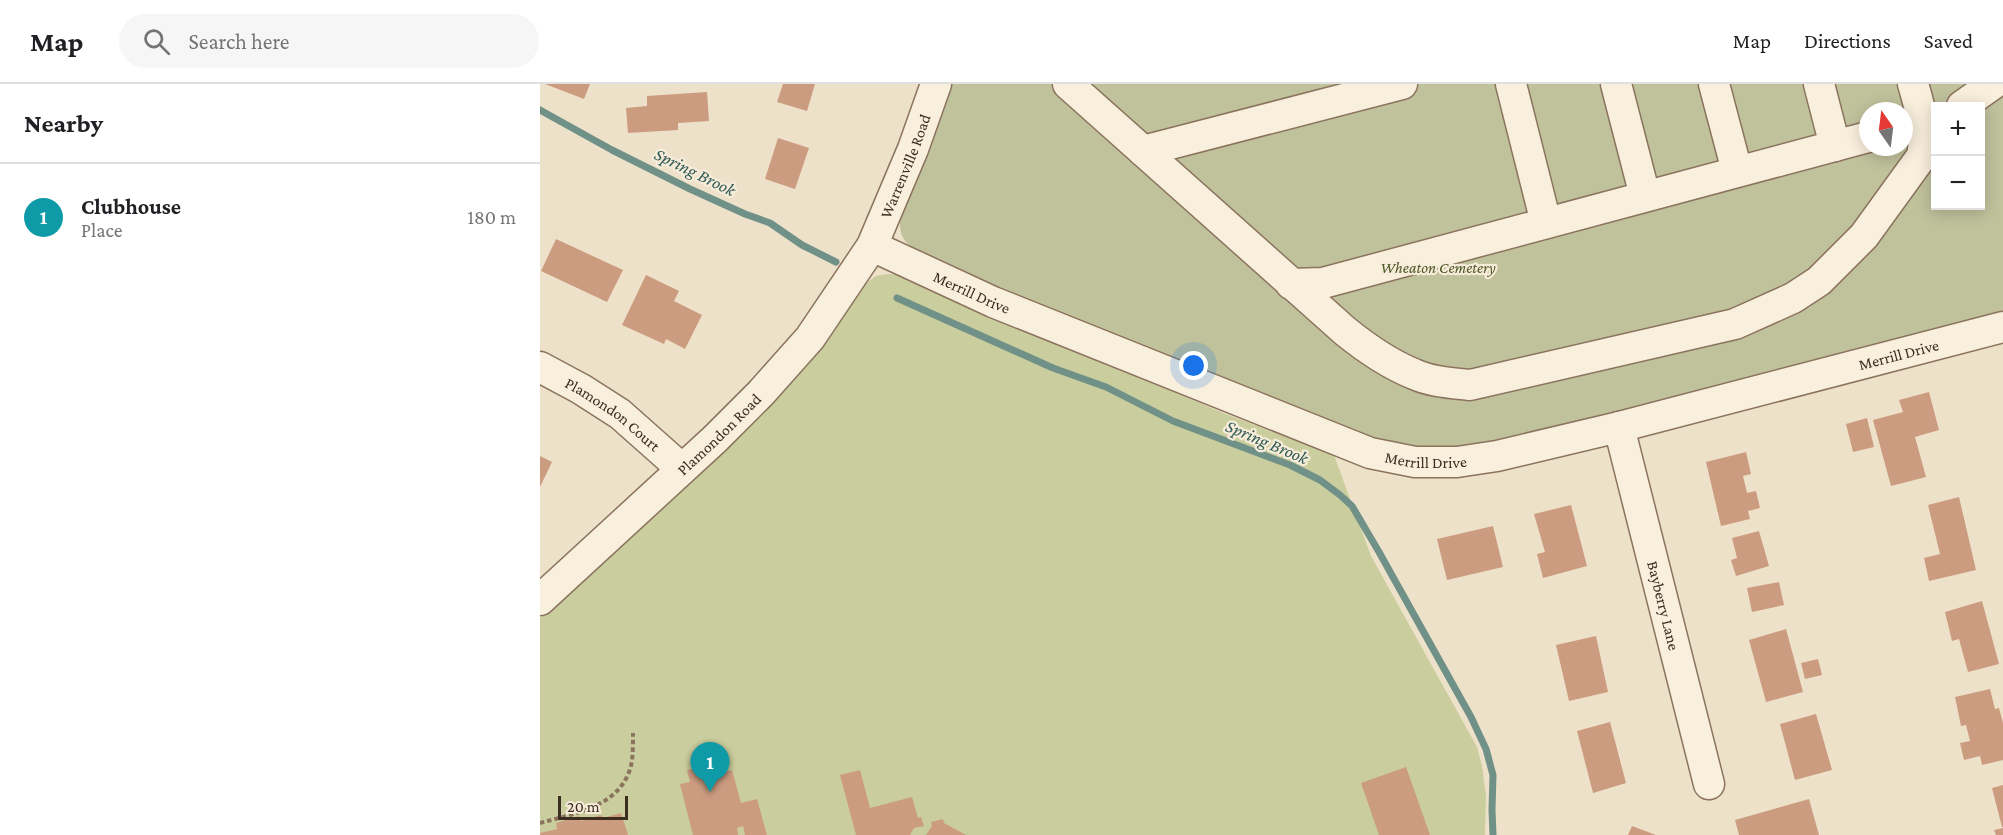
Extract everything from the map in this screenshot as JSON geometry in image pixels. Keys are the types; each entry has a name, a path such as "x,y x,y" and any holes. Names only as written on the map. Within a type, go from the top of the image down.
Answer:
{"street":[{"name":"Warrenville Road","path":"873,246 914,148 936,84"},
{"path":"1068,84 1345,332 1369,350 1415,375 1470,385 1735,324 1793,298 1819,281 1864,236 1922,156 1924,141 1913,84"},
{"path":"1143,151 1402,84"},
{"path":"1511,84 1546,223"},
{"path":"1616,84 1644,196"},
{"path":"1714,84 1737,171"},
{"path":"1819,84 1835,146"},
{"path":"1968,102 1993,84"},
{"path":"1291,284 1323,283 1859,139"},
{"name":"Merrill Drive","path":"873,246 993,302 1370,453 1415,462 1457,462 1497,456 1619,428 2003,327"},
{"name":"Plamondon Road","path":"540,600 761,393 810,338 873,246"},
{"name":"Plamondon Court","path":"540,367 620,414 682,469"},
{"name":"Bayberry Lane","path":"1619,428 1709,784"}],"path":[{"path":"540,823 578,813 600,804 621,789 632,761 633,733"}],"green space":[{"name":"Wheaton Cemetery","path":"951,84 2003,84 2003,314 1581,425 1448,450 1398,447 1352,433 932,259 910,246 902,236 901,211"},
{"path":"888,274 906,276 1223,413 1334,455 1371,556 1477,747 1486,796 1485,835 540,835 540,618 695,475 861,287 876,276"}],"building":[{"path":"545,84 590,84 584,99"},
{"path":"783,84 815,84 807,111 777,102"},
{"path":"707,92 709,121 678,123 678,130 628,133 626,108 647,106 647,96"},
{"path":"778,138 809,148 795,189 765,179"},
{"path":"556,239 623,270 607,302 541,271"},
{"path":"646,275 679,291 674,301 702,315 685,349 666,339 664,344 622,325"},
{"path":"1929,392 1939,430 1915,437 1926,477 1891,486 1873,420 1903,412 1899,400"},
{"path":"1867,418 1874,447 1853,452 1846,424"},
{"path":"1746,452 1751,474 1743,476 1747,493 1756,491 1760,508 1748,511 1750,519 1721,526 1706,462"},
{"path":"540,456 552,462 540,487"},
{"path":"1959,497 1976,570 1929,581 1924,558 1940,554 1928,505"},
{"path":"1571,505 1587,566 1543,578 1537,554 1545,552 1534,514"},
{"path":"1493,526 1503,567 1447,580 1437,539"},
{"path":"1759,531 1769,566 1736,576 1731,560 1737,558 1732,538"},
{"path":"1779,582 1784,605 1752,612 1747,588"},
{"path":"1982,601 1999,664 1968,672 1959,639 1952,641 1945,612"},
{"path":"1786,629 1803,692 1766,702 1749,640"},
{"path":"1596,636 1608,692 1569,701 1556,645"},
{"path":"1818,659 1822,675 1805,679 1801,663"},
{"path":"1990,689 1995,709 1999,708 2003,723 2003,760 1982,765 1980,756 1964,760 1960,743 1970,741 1966,725 1961,726 1955,697"},
{"path":"1816,714 1832,770 1795,780 1780,724"},
{"path":"1610,722 1626,783 1593,793 1577,731"},
{"path":"719,762 722,773 732,770 741,803 757,799 767,835 745,835 743,826 737,828 738,835 693,835 680,784 690,782 687,770"},
{"path":"1406,767 1430,835 1379,835 1361,783"},
{"path":"860,770 870,808 912,797 918,818 921,817 924,826 914,828 910,835 856,835 840,775"},
{"path":"2003,785 2003,827 2002,827 1992,788"},
{"path":"1809,799 1819,835 1739,835 1735,820"},
{"path":"621,813 628,835 540,835 540,833 557,829 556,823 579,816 581,821 601,815 603,818"},
{"path":"943,819 944,823 966,835 926,835 932,826 931,822"},
{"path":"1632,826 1656,835 1628,835"},
{"path":"2003,828 2003,835 1996,835 1994,830"}],"waterway":[{"name":"Spring Brook","path":"540,110 612,150 690,189 770,223 802,245 836,262"},
{"name":"Spring Brook","path":"897,298 1053,368 1106,387 1173,421 1290,465 1320,480 1340,495 1352,506 1379,552 1471,717 1486,749 1493,775 1493,835"}],"place":[{"name":"Clubhouse","path":"710,792"}]}
